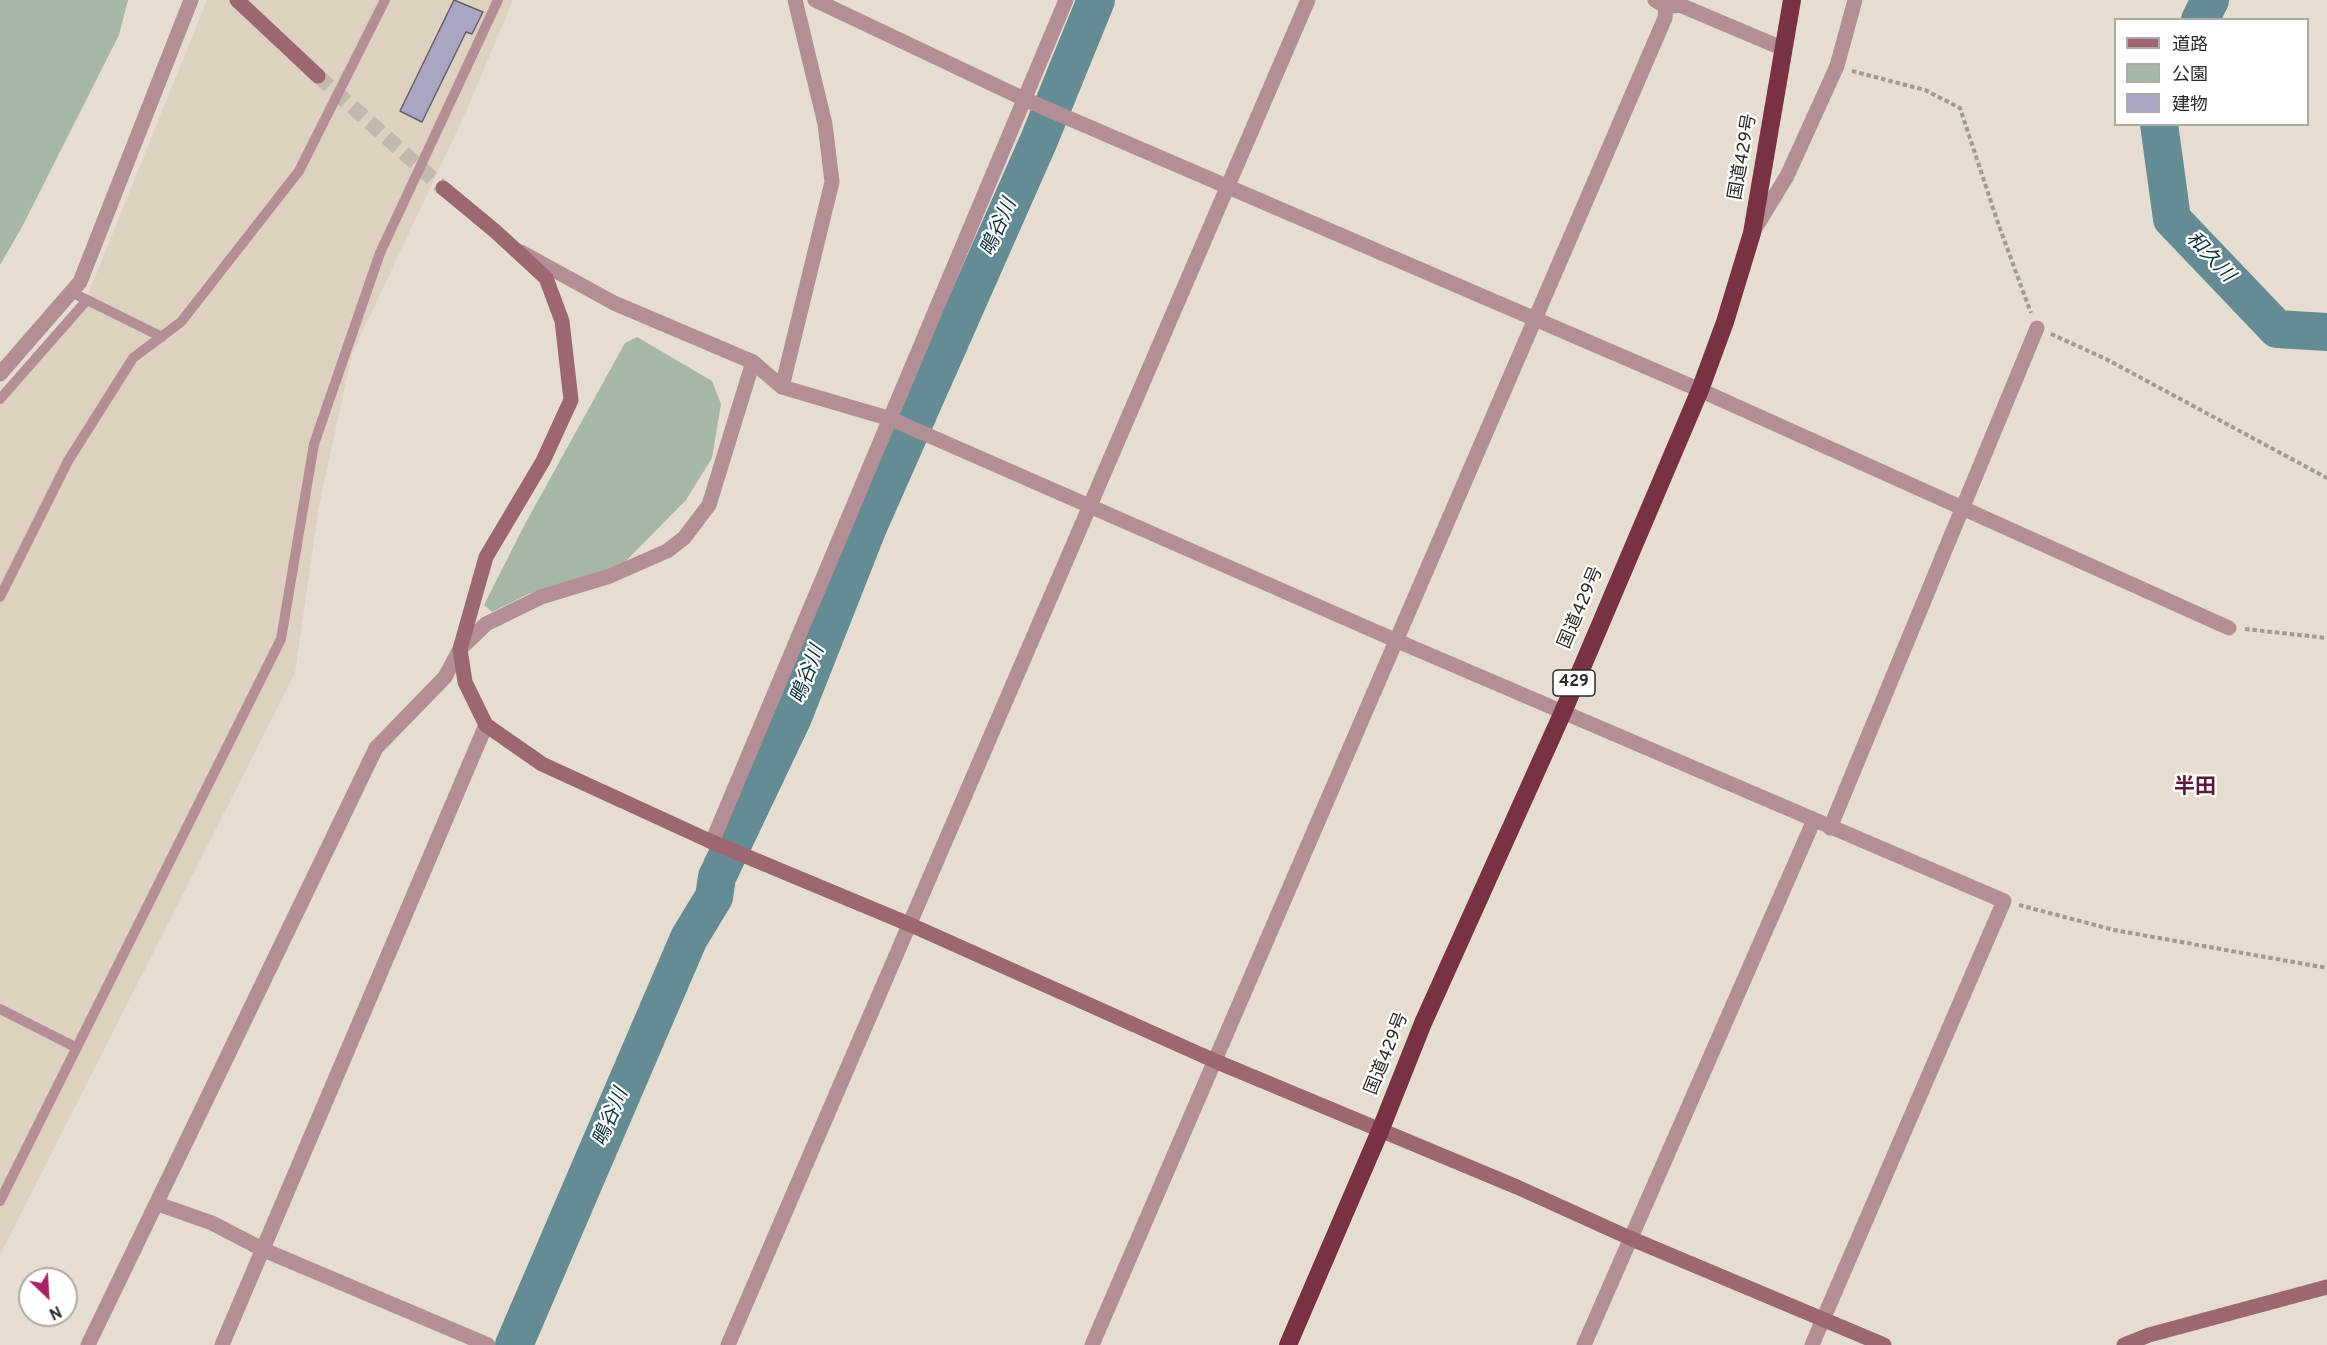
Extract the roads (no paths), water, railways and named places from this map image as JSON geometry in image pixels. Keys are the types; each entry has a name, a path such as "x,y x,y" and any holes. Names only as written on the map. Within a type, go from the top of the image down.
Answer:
{"highway":[{"name":"国道429号","path":"1288,1345 1380,1131 1423,1023 1563,712 1700,390 1725,322 1752,233 1792,0"}],"street":[{"path":"0,374 80,282 191,0"},
{"path":"237,0 318,76"},
{"path":"782,387 832,182 825,124 795,0"},
{"path":"815,0 1024,99 1700,390 2229,628"},
{"path":"712,842 1066,0"},
{"path":"728,1345 1308,0"},
{"path":"1752,233 1786,176 1837,66 1855,0"},
{"path":"1092,1345 1665,18 1661,4 1680,5 1784,49"},
{"path":"88,1345 376,748 445,677 460,649 486,557 543,461 571,400 562,321 546,278 443,188"},
{"path":"514,248 614,303 753,362 782,387 891,419 1395,640 2004,901 1812,1345"},
{"path":"1830,828 2037,328"},
{"path":"460,649 486,624 541,597 610,576 667,551 684,538 709,506 753,362"},
{"path":"460,649 465,682 486,725 543,764 712,842 911,925 1215,1061 1518,1187 1632,1239 1884,1345"},
{"path":"222,1345 486,725"},
{"path":"1584,1345 1814,820"},
{"path":"158,1203 212,1223 264,1250 488,1345"},
{"path":"2124,1345 2149,1335 2327,1287"}],"lane":[{"path":"0,597 68,461 134,358 182,322 299,171 385,0"},
{"path":"0,1201 281,639 314,444 380,253 498,0"},
{"path":"71,292 162,337"},
{"path":"0,399 87,300"},
{"path":"0,1009 77,1048"}],"waterway":[{"name":"鴫谷川","path":"514,1345 689,938 714,897 717,877 793,717 868,527 1039,140 1096,0"},
{"name":"和久川","path":"2201,18 2210,0"},
{"name":"和久川","path":"2159,126 2172,219 2277,329 2327,332"}],"tunnel":[{"path":"318,76 443,188"}],"district":[{"name":"半田","path":"2195,789"}]}
